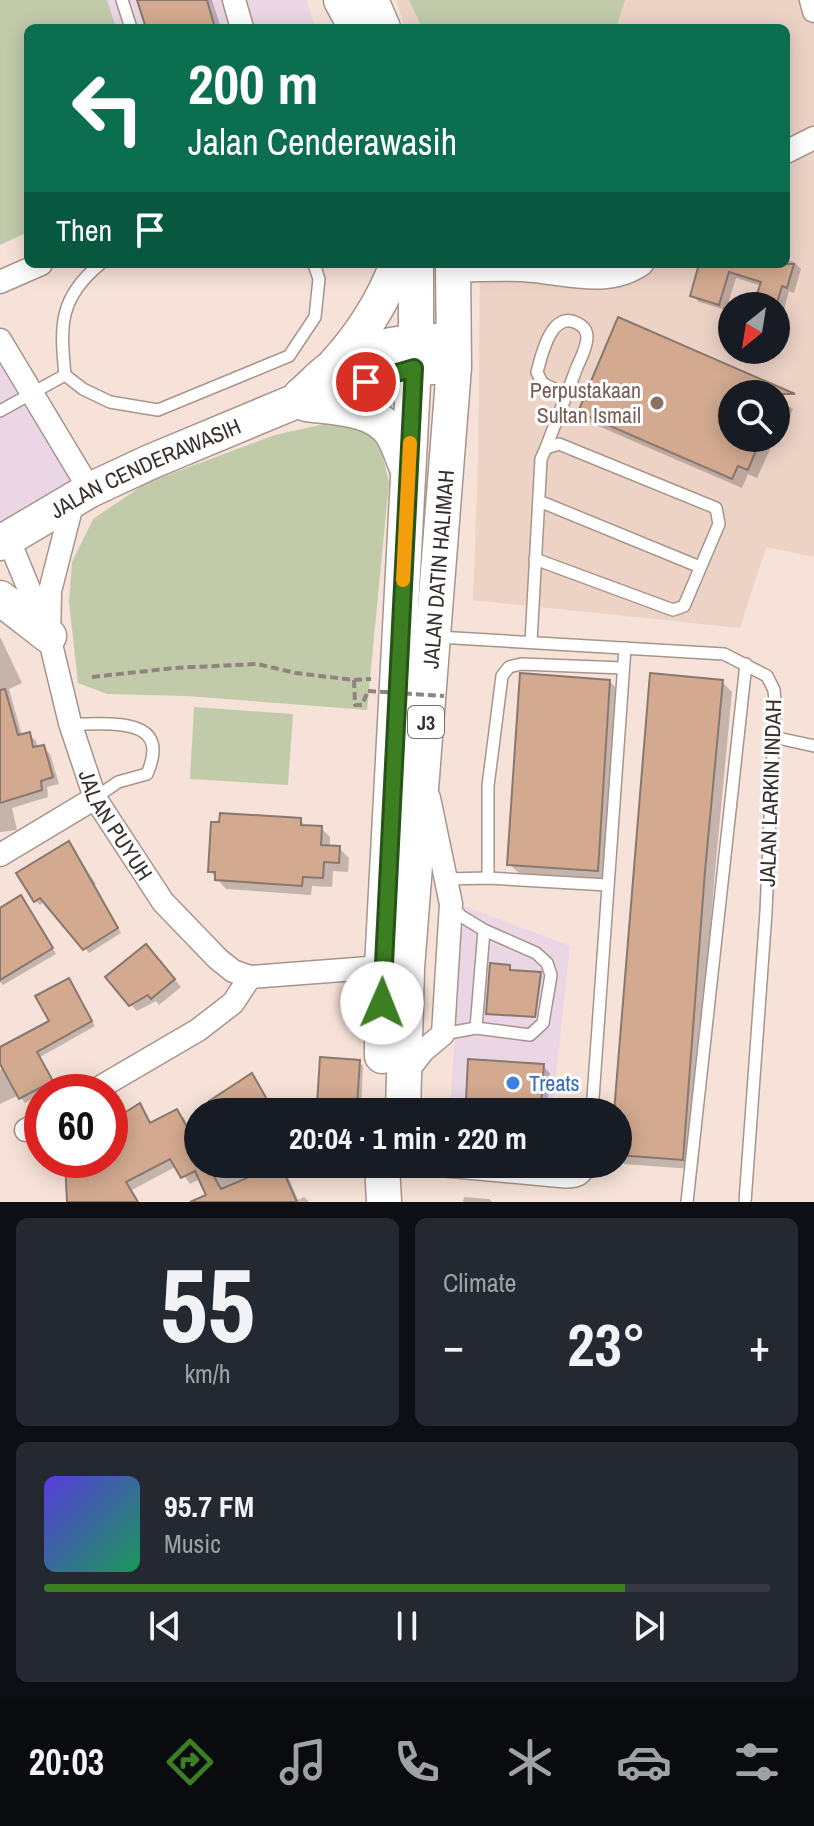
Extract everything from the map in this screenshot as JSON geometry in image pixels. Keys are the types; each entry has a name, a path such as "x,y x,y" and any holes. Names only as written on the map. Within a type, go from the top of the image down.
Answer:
{"main road":[{"path":"341,0 354,24"},
{"path":"371,0 381,24"},
{"path":"341,358 376,309 429,270"},
{"name":"JALAN DATIN HALIMAH","path":"403,1098 407,968 454,354 429,270"},
{"name":"JALAN DATIN HALIMAH","path":"382,1098 382,967 414,355 429,270"},
{"name":"JALAN CENDERAWASIH","path":"294,402 341,358 375,349 414,355 454,354"},
{"name":"JALAN CENDERAWASIH","path":"4,541 81,495 294,402 414,355"},
{"path":"294,402 364,413 379,421 391,432 409,472"},
{"path":"0,598 49,636"},
{"path":"384,1202 391,1178"},
{"path":"398,1178 403,1202"}],"street":[{"path":"234,0 241,24"},
{"path":"811,0 814,11"},
{"path":"790,150 814,138"},
{"path":"0,282 32,268"},
{"path":"429,270 521,270 601,278 621,276 635,268"},
{"path":"0,340 31,392 81,495"},
{"name":"JALAN PUYUH","path":"81,495 50,591 49,636 70,723 95,798 163,902 218,959 233,971 250,977"},
{"path":"4,541 49,636"},
{"path":"403,1078 423,1051 443,1034 451,904 422,770"},
{"path":"0,855 95,798"},
{"path":"123,1074 198,1030 233,1003 250,977 382,967"}],"lane":[{"path":"122,0 130,24"},
{"path":"95,268 85,277 65,308 62,333 65,375 83,389 110,402 158,410 289,356 315,317 319,279 315,268"},
{"path":"531,642 541,459 566,395 587,337 583,326 567,319 553,329 537,372 542,383 566,395"},
{"path":"0,411 65,375"},
{"path":"535,559 673,610 684,606 719,524 716,508 559,444 546,448"},
{"path":"539,501 700,567"},
{"name":"JALAN LARKIN INDAH","path":"434,636 724,654 767,676 774,690 766,912 745,1202"},
{"path":"593,1098 625,648"},
{"path":"488,878 488,786 502,676 509,667 521,664 623,668"},
{"path":"687,1202 746,664"},
{"path":"70,723 132,726 146,731 152,742 152,763 147,774 118,782 95,798"},
{"path":"773,737 814,746"},
{"path":"446,879 488,878 607,885"},
{"path":"443,1034 476,1028 530,1035 543,1023 551,975 547,963 536,953 484,930 461,916 451,904"},
{"path":"476,1028 484,930"},
{"path":"525,1178 565,1182 583,1178"}],"path":[{"path":"92,677 174,668 257,664 296,673 354,680 375,679"},
{"path":"354,680 355,705 362,705 368,691 444,696"}],"shaded area":[{"path":"84,0 306,0 315,24 93,24"},
{"path":"396,0 814,0 814,557 766,547 740,628 473,600 480,268 790,268 790,24 404,24"},
{"path":"0,357 77,485 0,530"},
{"path":"464,906 570,946 554,1098 451,1098"}],"green space":[{"path":"0,0 107,0 115,24 24,24 24,234 0,245"},
{"path":"409,0 625,0 617,24 420,24"},
{"path":"329,423 368,424 377,434 389,482 367,710 187,696 107,694 78,683 69,602 72,562 93,519 146,483 275,435"},
{"path":"194,707 293,714 288,785 190,779"}],"building":[{"path":"137,0 207,0 214,24 145,24"},
{"path":"790,264 794,264 787,288 782,286 780,292 758,292 761,282 729,272 723,292 718,292 718,305 690,296 698,268 790,268"},
{"name":"Perpustakaan Sultan Ismail","path":"618,317 718,361 718,364 726,364 763,380 718,380 718,452 755,452 748,470 738,466 732,479 578,412"},
{"path":"520,673 610,680 598,871 507,865"},
{"path":"650,673 723,680 683,1160 632,1156 632,1098 615,1098"},
{"path":"5,689 18,735 30,732 33,747 44,745 53,777 41,781 42,790 0,803 0,690"},
{"path":"220,813 301,818 301,825 322,826 321,845 340,846 339,863 324,862 323,878 303,877 302,886 215,880 215,872 208,872 211,822 219,822"},
{"path":"69,841 118,928 83,950 40,898 34,902 16,873"},
{"path":"21,895 53,948 0,980 0,908"},
{"path":"146,944 175,979 151,999 148,995 129,1006 105,977"},
{"path":"490,963 510,965 510,970 541,972 535,1017 486,1014"},
{"path":"69,978 92,1021 37,1052 49,1074 24,1074 24,1096 19,1099 0,1064 0,1047 49,1021 35,996"},
{"path":"320,1057 360,1060 358,1098 317,1098"},
{"path":"468,1059 544,1064 542,1098 466,1098"},
{"path":"252,1073 266,1098 214,1098"},
{"path":"140,1103 150,1123 177,1109 184,1122 184,1176 181,1178 170,1159 126,1182 138,1202 67,1202 66,1178 128,1178 128,1111"},
{"path":"198,1178 215,1178 221,1189 247,1178 286,1178 297,1202 190,1202 206,1195"}],"slow traffic":[{"path":"403,580 410,443"}],"place":[{"name":"Perpustakaan Sultan Ismail","path":"657,403"},
{"name":"Treats","path":"513,1083"}],"route":[{"path":"366,382 414,368 382,1003"}]}
